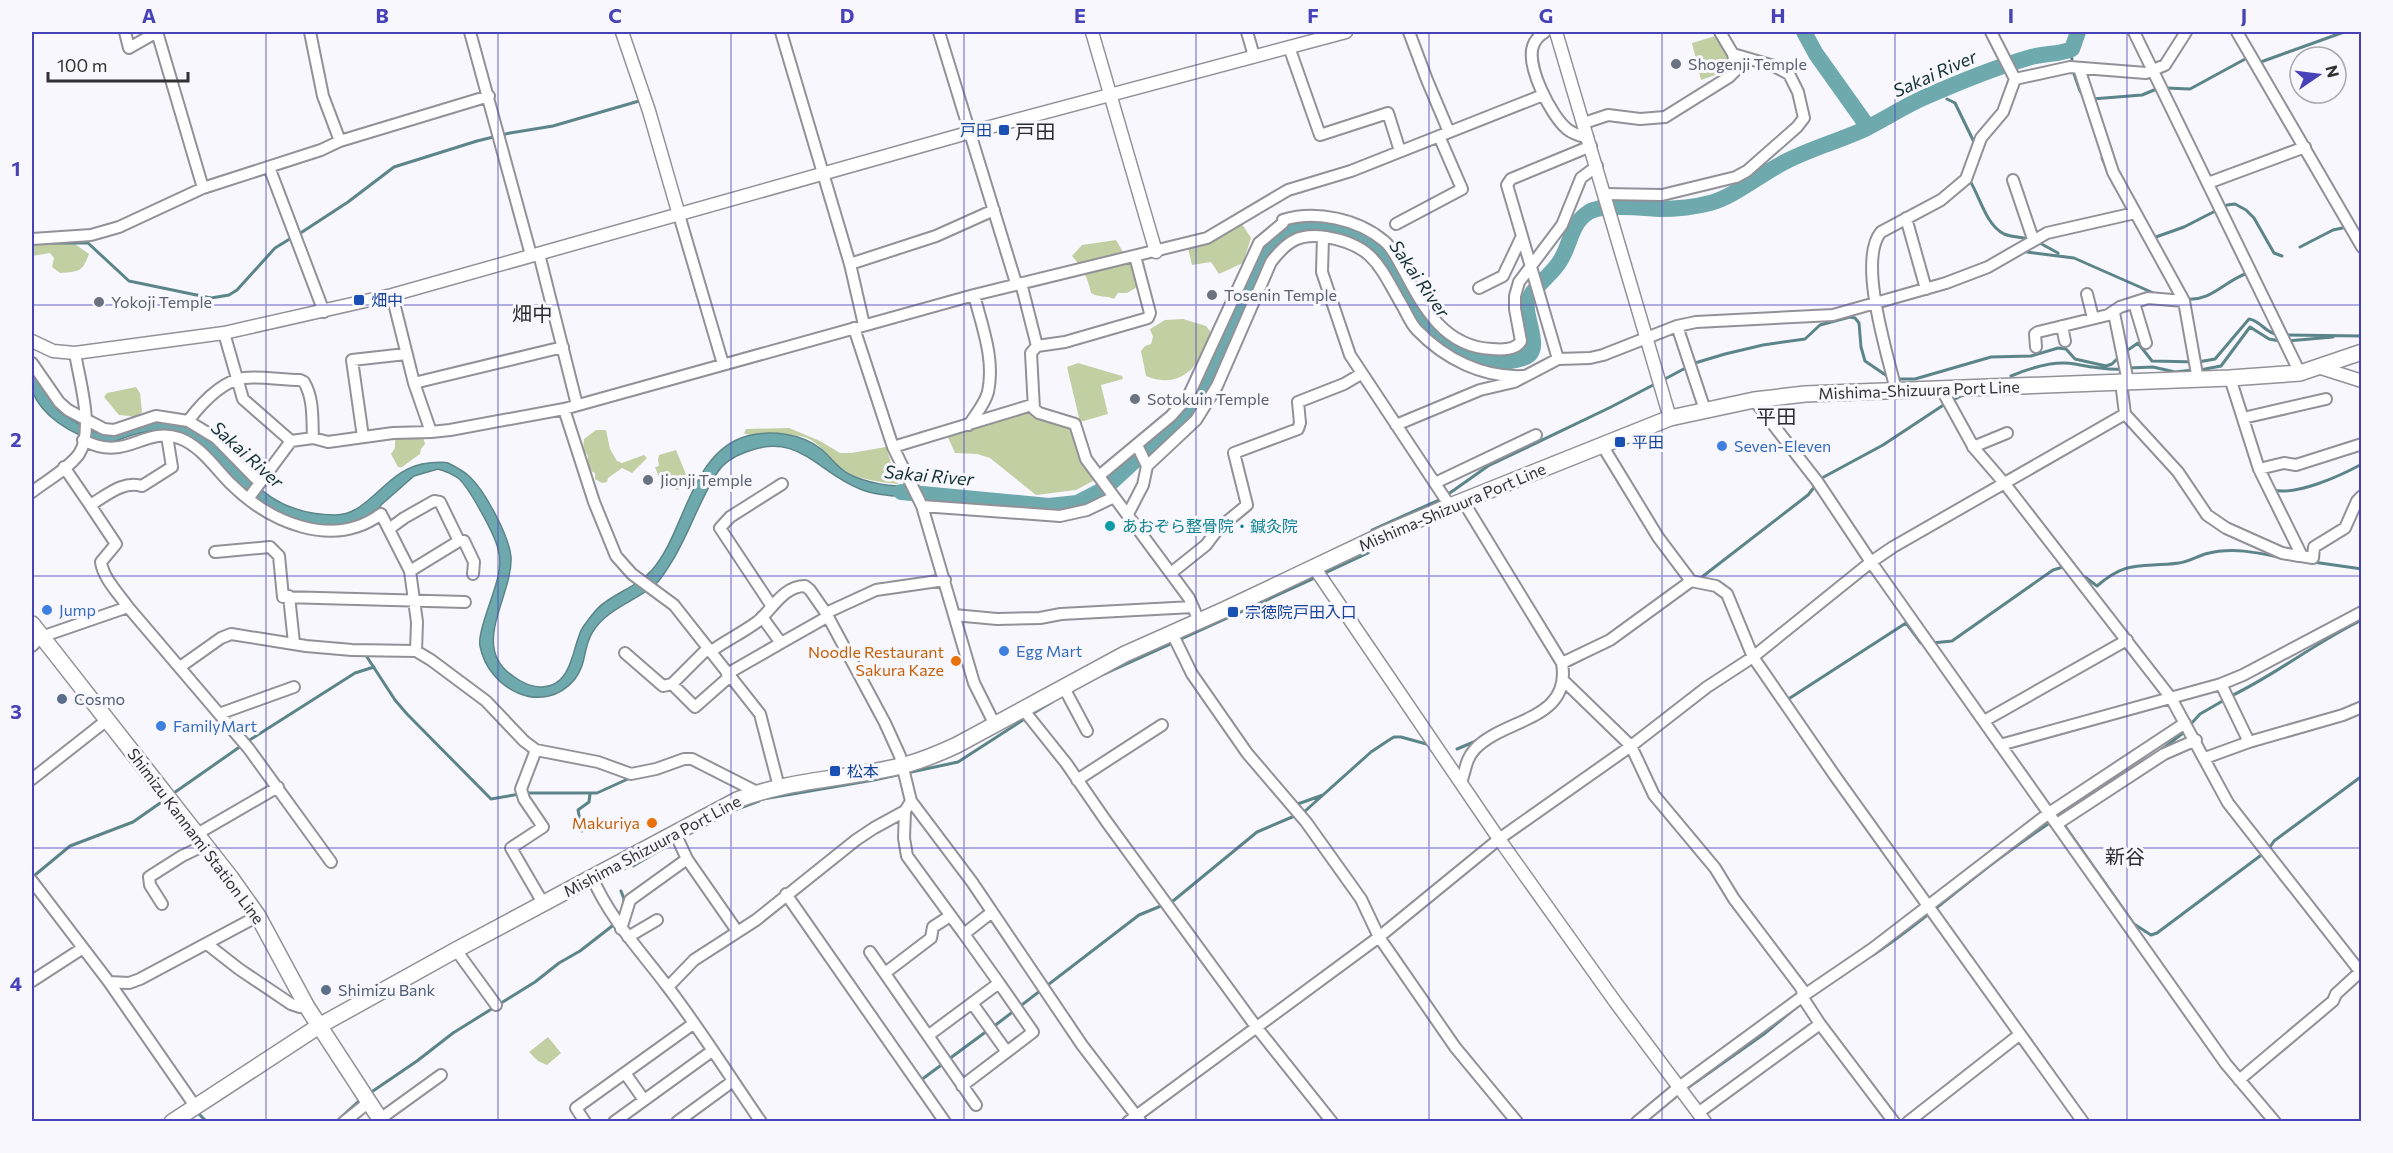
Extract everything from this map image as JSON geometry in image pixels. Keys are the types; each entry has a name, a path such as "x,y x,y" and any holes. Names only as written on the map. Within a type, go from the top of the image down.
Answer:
{"main road":[{"name":"Mishima-Shizuura Port Line","path":"1318,573 1382,535 1670,418 1705,410 1754,400 1848,391 1942,390 2199,380 2300,372 2318,368 2361,352"},
{"name":"Mishima Shizuura Port Line","path":"172,1122 319,1026 737,800 778,787 903,765 928,758 995,725 1116,658 1172,633 1196,614 1318,573"},
{"name":"Shimizu Kannami Station Line","path":"32,624 36,641 108,720 258,915 307,1007 381,1120"}],"street":[{"path":"124,32 129,48 157,32 202,188"},
{"path":"310,32 323,96 340,141"},
{"path":"470,32 563,347 577,405"},
{"path":"622,32 649,111 723,364"},
{"path":"781,32 850,264 859,327 892,447 921,504 974,683 995,725"},
{"path":"939,32 1037,346"},
{"path":"1092,32 1156,252"},
{"path":"1247,32 1254,56"},
{"path":"32,340 54,351 75,353 224,333 324,312 824,175 971,132 1346,32"},
{"path":"1396,224 1462,189 1409,32"},
{"path":"1545,32 1534,42 1532,54 1543,95 1565,128 1590,142"},
{"path":"1556,32 1670,418"},
{"path":"1584,123 1608,115 1654,119 1673,114 1733,74 1737,65 1720,32"},
{"path":"1896,390 1875,304 1872,263 1877,237 1881,232 1941,200 1966,179 1981,138 2003,112 2013,77 1991,32"},
{"path":"2134,32 2300,372"},
{"path":"2013,77 2062,68 2139,74 2153,71 2165,64 2186,32"},
{"path":"2237,32 2361,247"},
{"path":"1289,47 1320,135 1388,113 1400,151"},
{"path":"1606,196 1662,195 1736,177 1747,171 1802,123 1804,111 1794,82 1788,74 1774,66 1733,54"},
{"path":"2079,68 2113,172 2184,301 2199,380"},
{"path":"248,500 291,441 313,438 328,442 393,433 450,430 564,409 974,294 1207,238 1288,190 1351,171 1543,95"},
{"path":"32,239 91,235 119,227 202,188 321,150 340,141 489,96"},
{"path":"1558,359 1509,196 1508,182 1590,142"},
{"path":"2208,183 2305,147"},
{"path":"1100,477 1138,447 1188,397 1259,243 1283,223 1283,220 1314,216 1353,223 1370,230 1387,243 1427,314 1439,327 1465,344 1500,350 1519,344 1521,341 1515,309 1515,296 1519,282 1562,225 1581,178 1597,166"},
{"path":"269,167 324,312"},
{"path":"2013,180 2033,238"},
{"path":"850,264 936,236 994,210"},
{"path":"1396,425 1474,393 1503,386 1558,359 1590,358 1677,326 1696,322 1833,315 1946,284 1988,267 2033,238 2047,233 2136,213"},
{"path":"1906,218 1926,289"},
{"path":"1479,288 1503,276 1522,236"},
{"path":"1128,514 1143,485 1147,465 1202,413 1217,386 1271,262 1293,240 1304,237 1323,237 1361,247 1382,269 1415,328 1436,347 1455,360 1481,371 1511,377 1529,375"},
{"path":"1323,237 1322,262 1325,282 1350,355 1436,483 1457,504 1562,663 1564,681 1559,694 1543,710 1522,723 1490,737 1475,748 1466,760 1461,782"},
{"path":"954,615 997,619 1040,618 1080,612 1196,614 1189,598 1084,454 1075,424 1039,413 1032,405 1031,353 1037,346 1065,342 1148,318 1150,313 1135,256"},
{"path":"969,425 985,401 989,379 988,342 974,294"},
{"path":"2087,294 2093,318"},
{"path":"392,295 414,383 431,432"},
{"path":"2036,347 2036,332 2114,313 2120,307 2153,297 2184,301"},
{"path":"2134,303 2146,343"},
{"path":"2114,313 2125,382 2125,414 2178,472 2207,515 2226,528 2282,553 2313,558 2314,547 2345,528 2356,501 2361,496"},
{"path":"1677,326 1705,410"},
{"path":"2062,326 2066,341"},
{"path":"224,333 243,399 291,441"},
{"path":"414,383 563,347"},
{"path":"32,492 79,454 86,420 75,353"},
{"path":"363,437 352,360 406,354"},
{"path":"32,363 59,402 86,420 104,429 114,430 156,416 188,421 216,438 260,483"},
{"path":"2318,368 2361,381"},
{"path":"1171,573 1206,545 1218,529 1247,505 1234,453 1298,429 1300,423 1298,402 1344,384 1361,374"},
{"path":"188,421 206,400 237,380 249,378 304,382 312,402 313,438"},
{"path":"2230,378 2259,469 2301,556"},
{"path":"1942,390 1973,447 2005,484 2171,698 2228,803 2361,973 2336,994 2333,1001 2239,1080"},
{"path":"2243,418 2326,399"},
{"path":"1754,400 1817,481 1871,562 2239,1080 2275,1122"},
{"path":"892,447 1032,405"},
{"path":"564,409 594,502 616,556 638,579 674,605 760,714 778,787"},
{"path":"908,806 992,912 1135,1120 1379,937 1499,839 1631,746 1707,687 1753,657 1871,562 2125,414"},
{"path":"1973,447 2007,433"},
{"path":"1436,483 1536,435"},
{"path":"83,440 96,447 110,449 125,447 157,436 179,438 197,449 248,500 270,515 304,527 339,531 365,524 381,514 410,571 417,622 416,651"},
{"path":"90,505 129,483 142,486 172,466 167,436"},
{"path":"2259,469 2284,463 2296,465 2361,444"},
{"path":"1602,445 1658,537 1691,581 1716,586 1727,594 1753,657 1835,776 2083,1122"},
{"path":"1138,447 1147,465"},
{"path":"64,467 116,544 104,557 101,566 128,607 278,787 331,862"},
{"path":"771,605 720,528 730,517 782,484"},
{"path":"921,504 1060,516 1087,510 1113,495"},
{"path":"389,529 435,501 440,502 459,541"},
{"path":"410,571 459,541 464,541 474,562 472,574"},
{"path":"215,552 270,547 279,556 284,597 465,602"},
{"path":"1318,573 1499,839 1616,1003 1702,1117 1820,1024"},
{"path":"672,684 695,707 728,676 826,615 876,590 945,580"},
{"path":"1562,663 1610,640 1691,581"},
{"path":"626,653 663,686 672,684 708,650 762,617 771,605 795,588 805,586 810,590 885,723 903,765 908,806 904,838 907,856 1033,1032 962,1086"},
{"path":"289,596 294,643"},
{"path":"36,641 128,607"},
{"path":"2000,745 2221,684 2243,675 2361,612"},
{"path":"762,617 781,643"},
{"path":"1172,633 1192,674 1247,753 1306,822 1361,899 1379,937 1455,1047 1517,1122"},
{"path":"180,668 221,638 231,634 351,650 416,651 486,701 524,741 536,750 590,761 631,774 656,769 684,759 692,759 757,792"},
{"path":"1984,721 2127,640"},
{"path":"1564,681 1631,746 1654,795 1715,868 1734,899 1802,989 1803,996 1820,1024 1894,1122"},
{"path":"2221,684 2249,742"},
{"path":"1063,686 1086,731"},
{"path":"219,714 294,687"},
{"path":"2205,758 2249,742 2343,716 2361,707"},
{"path":"1022,708 1066,763 1257,1028 1332,1122"},
{"path":"32,779 108,720"},
{"path":"1637,1122 1803,996 1872,949 2049,813 2186,723"},
{"path":"1077,780 1162,725"},
{"path":"2057,824 2194,737"},
{"path":"536,750 521,789 524,799 543,827 512,848 543,903"},
{"path":"162,904 150,885 149,877 278,787"},
{"path":"668,987 694,960 763,914 874,828 908,806"},
{"path":"675,833 687,859 737,931"},
{"path":"624,933 630,900 687,859"},
{"path":"592,877 624,933 668,987 761,1122"},
{"path":"32,881 109,982 195,1107"},
{"path":"786,894 945,1122"},
{"path":"964,934 992,912"},
{"path":"109,982 129,983 140,979 258,915"},
{"path":"885,973 931,939 933,927 950,916"},
{"path":"624,933 657,920"},
{"path":"207,944 291,1004 300,1008 307,1007"},
{"path":"32,981 83,948"},
{"path":"456,950 496,1005"},
{"path":"870,952 976,1105"},
{"path":"929,1035 999,983"},
{"path":"972,1003 1007,1052"},
{"path":"585,1122 576,1108 693,1024"},
{"path":"1908,1122 2019,1035"},
{"path":"614,1122 712,1052"},
{"path":"626,1073 644,1100"},
{"path":"381,1120 441,1075"},
{"path":"677,1122 733,1081"},
{"path":"344,1122 369,1102"}],"green space":[{"path":"1719,35 1731,65 1730,70 1701,80 1692,43"},
{"path":"1242,224 1251,238 1243,263 1219,274 1211,262 1192,265 1188,248 1203,245"},
{"path":"1116,240 1123,252 1133,260 1139,286 1127,293 1118,293 1114,299 1091,293 1084,273 1072,256 1082,245"},
{"path":"32,244 75,244 89,254 80,269 60,273 52,267 54,258 50,253 32,256"},
{"path":"1183,319 1206,326 1213,335 1202,356 1196,365 1180,377 1159,380 1146,376 1141,351 1145,346 1151,344 1153,337 1150,329 1165,320"},
{"path":"1078,363 1122,376 1123,379 1101,385 1108,414 1080,422 1067,367"},
{"path":"136,387 140,393 142,412 135,419 119,415 104,397 107,393"},
{"path":"1024,412 1069,424 1094,476 1093,481 1076,490 1036,495 990,458 977,454 955,453 946,433"},
{"path":"789,428 820,441 840,453 886,447 898,484 870,480 850,473 838,466 816,443 804,437 744,433 746,429"},
{"path":"596,430 606,430 610,449 617,461 622,463 644,455 647,458 632,473 622,468 608,478 607,482 602,483 595,479 595,473 591,471 587,463 588,456 583,449 584,439"},
{"path":"416,435 423,437 425,444 420,454 402,467 398,467 391,454 395,448 395,440"},
{"path":"676,450 690,484 677,490 660,480 655,467 659,466 659,455"},
{"path":"548,1037 561,1053 547,1065 538,1061 529,1052"}],"water":[{"path":"32,372 57,409 86,427 103,434 156,422 173,423 191,428 213,442 265,493 302,511 335,515 348,513 359,507 402,472 414,466 443,462 459,469 476,484 489,503 506,538 511,557 510,572 496,620 494,651 500,664 513,676 523,683 534,686 552,685 560,680 570,663 579,634 593,614 601,605 641,580 652,570 664,554 701,475 713,458 728,445 756,434 775,433 795,436 821,449 849,474 872,482 912,487 918,498 860,489 794,450 764,447 738,456 726,463 717,473 705,493 680,548 659,581 613,611 598,624 589,639 579,673 562,691 548,696 533,697 505,686 485,661 480,639 500,566 499,554 496,542 481,512 458,478 438,469 414,476 381,505 377,513 362,521 338,527 311,525 285,516 261,503 245,491 214,459 156,431 138,433 108,446 74,433 54,419 38,402 31,389"}],"waterway":[{"name":"Sakai River","path":"1804,32 1816,54 1868,127"},
{"name":"Sakai River","path":"901,492 1049,506 1077,503 1104,489 1193,407 1269,246 1281,236 1301,228 1316,226 1338,229 1351,232 1370,242 1384,256 1423,324 1432,334 1454,350 1488,361 1502,362 1523,358 1529,355 1533,342 1527,309 1529,298 1558,264 1574,229 1582,217 1589,212 1613,207 1678,208 1719,200 1791,159 1865,129 1949,87 2033,56 2072,49 2078,32"},
{"path":"2258,63 2344,32"},
{"path":"2069,51 2072,59"},
{"path":"2166,88 2190,89 2247,58 2249,60"},
{"path":"2073,71 2080,91 2086,98"},
{"path":"2092,99 2142,95 2159,88"},
{"path":"1947,99 1955,103 1974,142"},
{"path":"299,234 348,202 394,167 477,141 553,126 639,101"},
{"path":"2102,158 2109,174"},
{"path":"1970,181 1988,217 1998,230 2007,235 2029,239"},
{"path":"2153,238 2184,227 2227,205 2235,204 2254,218 2274,253 2282,256"},
{"path":"2300,247 2333,230 2347,227"},
{"path":"52,243 88,243 129,281 211,298 229,295 237,290 275,248 293,237"},
{"path":"2038,242 2058,253"},
{"path":"2027,252 2074,258 2158,295"},
{"path":"2185,299 2195,299 2211,294 2248,273"},
{"path":"1663,380 1695,363 1725,354 1763,345 1805,339 1820,325 1850,317 1855,318 1859,323 1865,361 1890,378"},
{"path":"2125,352 2138,343 2152,361 2198,362 2215,359 2249,319 2279,335"},
{"path":"2200,370 2221,366 2250,327 2269,339 2280,341"},
{"path":"2285,335 2362,336"},
{"path":"2287,341 2333,337"},
{"path":"1897,379 1915,379 1991,357 2031,356 2058,348 2066,349 2075,359 2106,366 2112,364 2120,356"},
{"path":"2011,376 2059,363 2122,369"},
{"path":"2128,368 2153,367 2175,372 2193,370"},
{"path":"1447,495 1488,466 1657,383"},
{"path":"1951,401 1963,395"},
{"path":"1820,479 1883,445 1945,404"},
{"path":"2273,490 2305,488 2362,464"},
{"path":"1698,580 1808,495 1816,485"},
{"path":"1372,530 1441,499"},
{"path":"1323,574 1368,553 1369,550"},
{"path":"2085,577 2097,586 2108,577 2127,568 2182,562 2205,554 2225,551 2253,552 2282,558"},
{"path":"2313,562 2362,569"},
{"path":"1932,643 1952,641 2053,570 2063,567"},
{"path":"1179,640 1317,577"},
{"path":"2231,696 2362,620"},
{"path":"1790,698 1906,623 1921,643 1925,643"},
{"path":"1102,675 1173,643"},
{"path":"1571,665 1592,654"},
{"path":"367,657 407,714 491,799 526,793 597,793 630,778"},
{"path":"248,741 355,673 374,667"},
{"path":"2190,725 2200,714 2226,699"},
{"path":"1032,714 1052,702"},
{"path":"757,800 874,780 958,762 1026,718"},
{"path":"2161,750 2187,730"},
{"path":"993,1027 1139,915 1173,901 1257,832 1304,812 1371,752 1389,740 1401,737 1430,745"},
{"path":"1457,749 1481,739"},
{"path":"171,795 241,746"},
{"path":"1873,955 2021,842 2145,760"},
{"path":"2270,847 2274,841 2362,776"},
{"path":"1266,783 1290,809"},
{"path":"582,831 578,810 589,802 590,794"},
{"path":"1295,805 1323,795"},
{"path":"35,875 70,846 133,822 163,801"},
{"path":"732,811 759,801"},
{"path":"2065,826 2134,924 2151,935 2157,933 2260,856"},
{"path":"633,866 676,841"},
{"path":"621,891 624,899 623,907"},
{"path":"370,1093 453,1033 580,951 616,923"},
{"path":"1686,1089 1764,1034 1798,1006"},
{"path":"949,1059 987,1031"},
{"path":"921,1080 944,1063"},
{"path":"1664,1106 1680,1093"},
{"path":"336,1122 362,1098"},
{"path":"197,1112 207,1122"}],"place":[{"name":"Shogenji Temple","path":"1676,64"},
{"name":"戸田","path":"1004,130"},
{"name":"Tosenin Temple","path":"1212,295"},
{"name":"畑中","path":"359,300"},
{"name":"Yokoji Temple","path":"99,302"},
{"name":"Sotokuin Temple","path":"1135,399"},
{"name":"平田","path":"1620,442"},
{"name":"Seven-Eleven","path":"1722,446"},
{"name":"Jionji Temple","path":"648,480"},
{"name":"あおぞら整骨院・鍼灸院","path":"1110,526"},
{"name":"Jump","path":"47,610"},
{"name":"宗徳院戸田入口","path":"1233,612"},
{"name":"Egg Mart","path":"1004,651"},
{"name":"Noodle Restaurant Sakura Kaze","path":"956,661"},
{"name":"Cosmo","path":"62,699"},
{"name":"FamilyMart","path":"161,726"},
{"name":"松本","path":"835,771"},
{"name":"Makuriya","path":"652,823"},
{"name":"Shimizu Bank","path":"326,990"}],"district":[{"name":"戸田","path":"1035,132"},
{"name":"畑中","path":"532,314"},
{"name":"平田","path":"1776,417"},
{"name":"新谷","path":"2125,857"}]}
